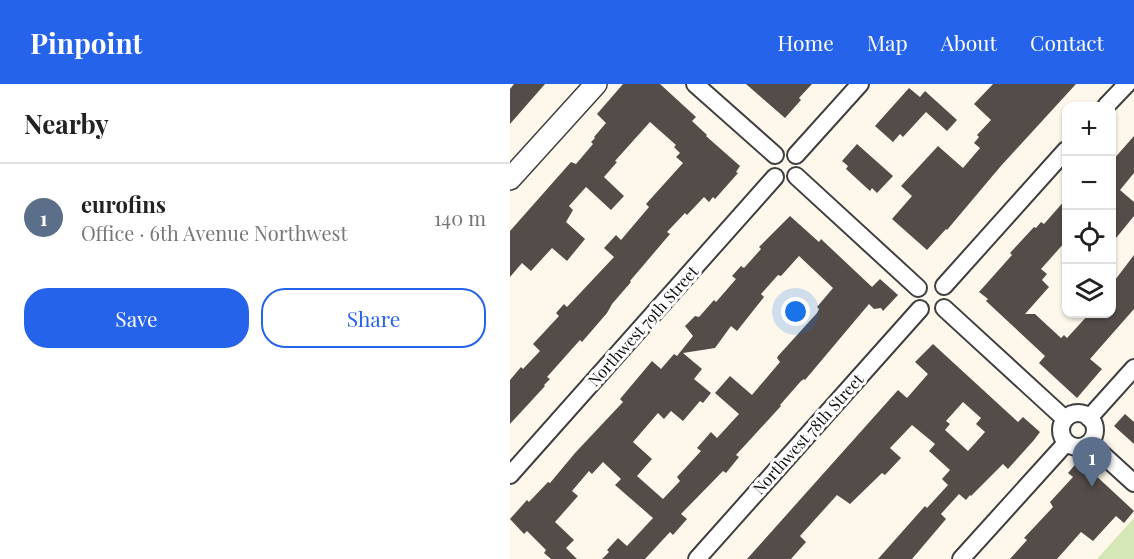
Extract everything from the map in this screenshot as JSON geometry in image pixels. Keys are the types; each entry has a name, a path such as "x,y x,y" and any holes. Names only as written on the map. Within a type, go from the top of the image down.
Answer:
{"street":[{"path":"510,180 596,84"},
{"path":"694,84 775,155"},
{"path":"796,155 860,84"},
{"path":"1110,102 1127,84"},
{"path":"786,151 796,155 800,164 796,176 786,181 775,177 770,167 775,155 786,151"},
{"path":"944,286 1062,154"},
{"path":"796,176 918,288"},
{"name":"Northwest 79th Street","path":"510,475 775,177"},
{"path":"933,280 944,286 948,295 944,308 935,314 928,314 920,309 915,299 918,288 922,284 933,280"},
{"path":"944,308 1065,419"},
{"name":"Northwest 78th Street","path":"697,559 920,309"},
{"path":"1089,418 1134,368"},
{"path":"1078,413 1089,418 1095,431 1090,443 1075,447 1066,443 1060,431 1065,419 1078,413"},
{"path":"961,559 1066,443"},
{"path":"1090,443 1134,483"}],"green space":[{"path":"1134,518 1134,559 1097,559"}],"building":[{"path":"514,84 545,84 510,124 510,89"},
{"path":"623,84 660,84 696,117 692,121 706,136 740,166 736,172 738,173 715,199 713,197 709,202 704,197 667,232 670,234 630,281 607,313 547,377 550,379 545,386 510,424 510,380 540,351 533,344 559,316 556,313 564,304 567,307 614,257 604,248 616,235 621,240 649,207 646,204 683,163 676,157 680,153 674,147 676,145 650,122 615,161 617,162 604,177 624,196 611,210 586,187 569,206 573,210 566,222 585,239 567,261 552,248 531,271 522,263 510,277 510,231 571,162 576,164 593,144 591,142 594,137 606,123 597,114"},
{"path":"746,84 812,84 785,118"},
{"path":"993,84 1076,84 927,250 892,219 912,196 901,186 938,146 963,168 980,148 974,143 979,137 977,135 991,120 974,104"},
{"path":"909,88 920,97 925,91 957,120 947,131 926,112 903,137 900,134 893,142 875,126"},
{"path":"1134,136 1134,173 1120,190 1134,202 1134,216 1116,238 1116,210 1116,156"},
{"path":"857,144 893,176 877,193 872,188 870,191 846,169 848,166 842,161"},
{"path":"1062,204 1062,245 1041,269 1047,274 1042,280 1049,287 1025,314 1035,314 1061,338 1064,335 1067,338 1085,318 1116,318 1116,279 1134,255 1134,309 1090,359 1102,369 1077,398 1039,363 1045,356 979,292 1034,227 1036,228 1041,222 1044,224"},
{"path":"790,216 819,242 821,239 872,287 880,279 898,295 883,311 881,308 874,309 869,304 805,380 801,381 736,455 739,457 726,473 723,471 681,514 687,519 673,535 670,532 645,559 602,559 618,538 627,546 653,518 615,485 621,479 603,462 592,474 589,471 572,491 578,496 555,522 574,540 566,548 577,559 551,559 544,553 546,550 527,531 524,534 510,519 527,500 529,502 548,482 550,483 623,402 620,399 652,361 661,369 674,354 677,356 693,336 685,326 695,316 699,317 714,300 716,302 736,279 732,276 741,266 744,268 761,249 759,247","holes":["799,256 833,288 817,307 819,309 817,313 778,356 780,362 752,395 730,376 715,393 739,414 717,438 711,432 697,448 701,451 677,477 680,481 663,499 637,476 652,459 633,442 658,413 664,419 671,411 683,421 700,401 703,403 711,393 694,379 702,369 683,353 715,348 731,326 737,331 764,297 761,294"]},
{"path":"933,344 1018,422 1023,417 1040,432 1008,469 1003,464 966,500 959,494 941,514 946,519 912,559 878,559 925,506 927,508 948,485 942,479 950,470 929,451 935,444 912,425 890,448 901,458 885,475 882,473 850,504 837,495 800,536 806,542 791,559 747,559 898,390 907,398 928,374 915,362","holes":["963,402 981,418 976,424 985,432 968,451 945,430 950,424 946,421"]},
{"path":"1125,414 1134,422 1134,444 1114,426"},
{"path":"1079,460 1134,511 1124,523 1116,516 1093,541 1081,532 1057,559 1010,559 1027,540 1024,538 1053,507 1050,502 1073,477 1068,473"}],"place":[{"name":"eurofins","path":"1092,487"}]}
